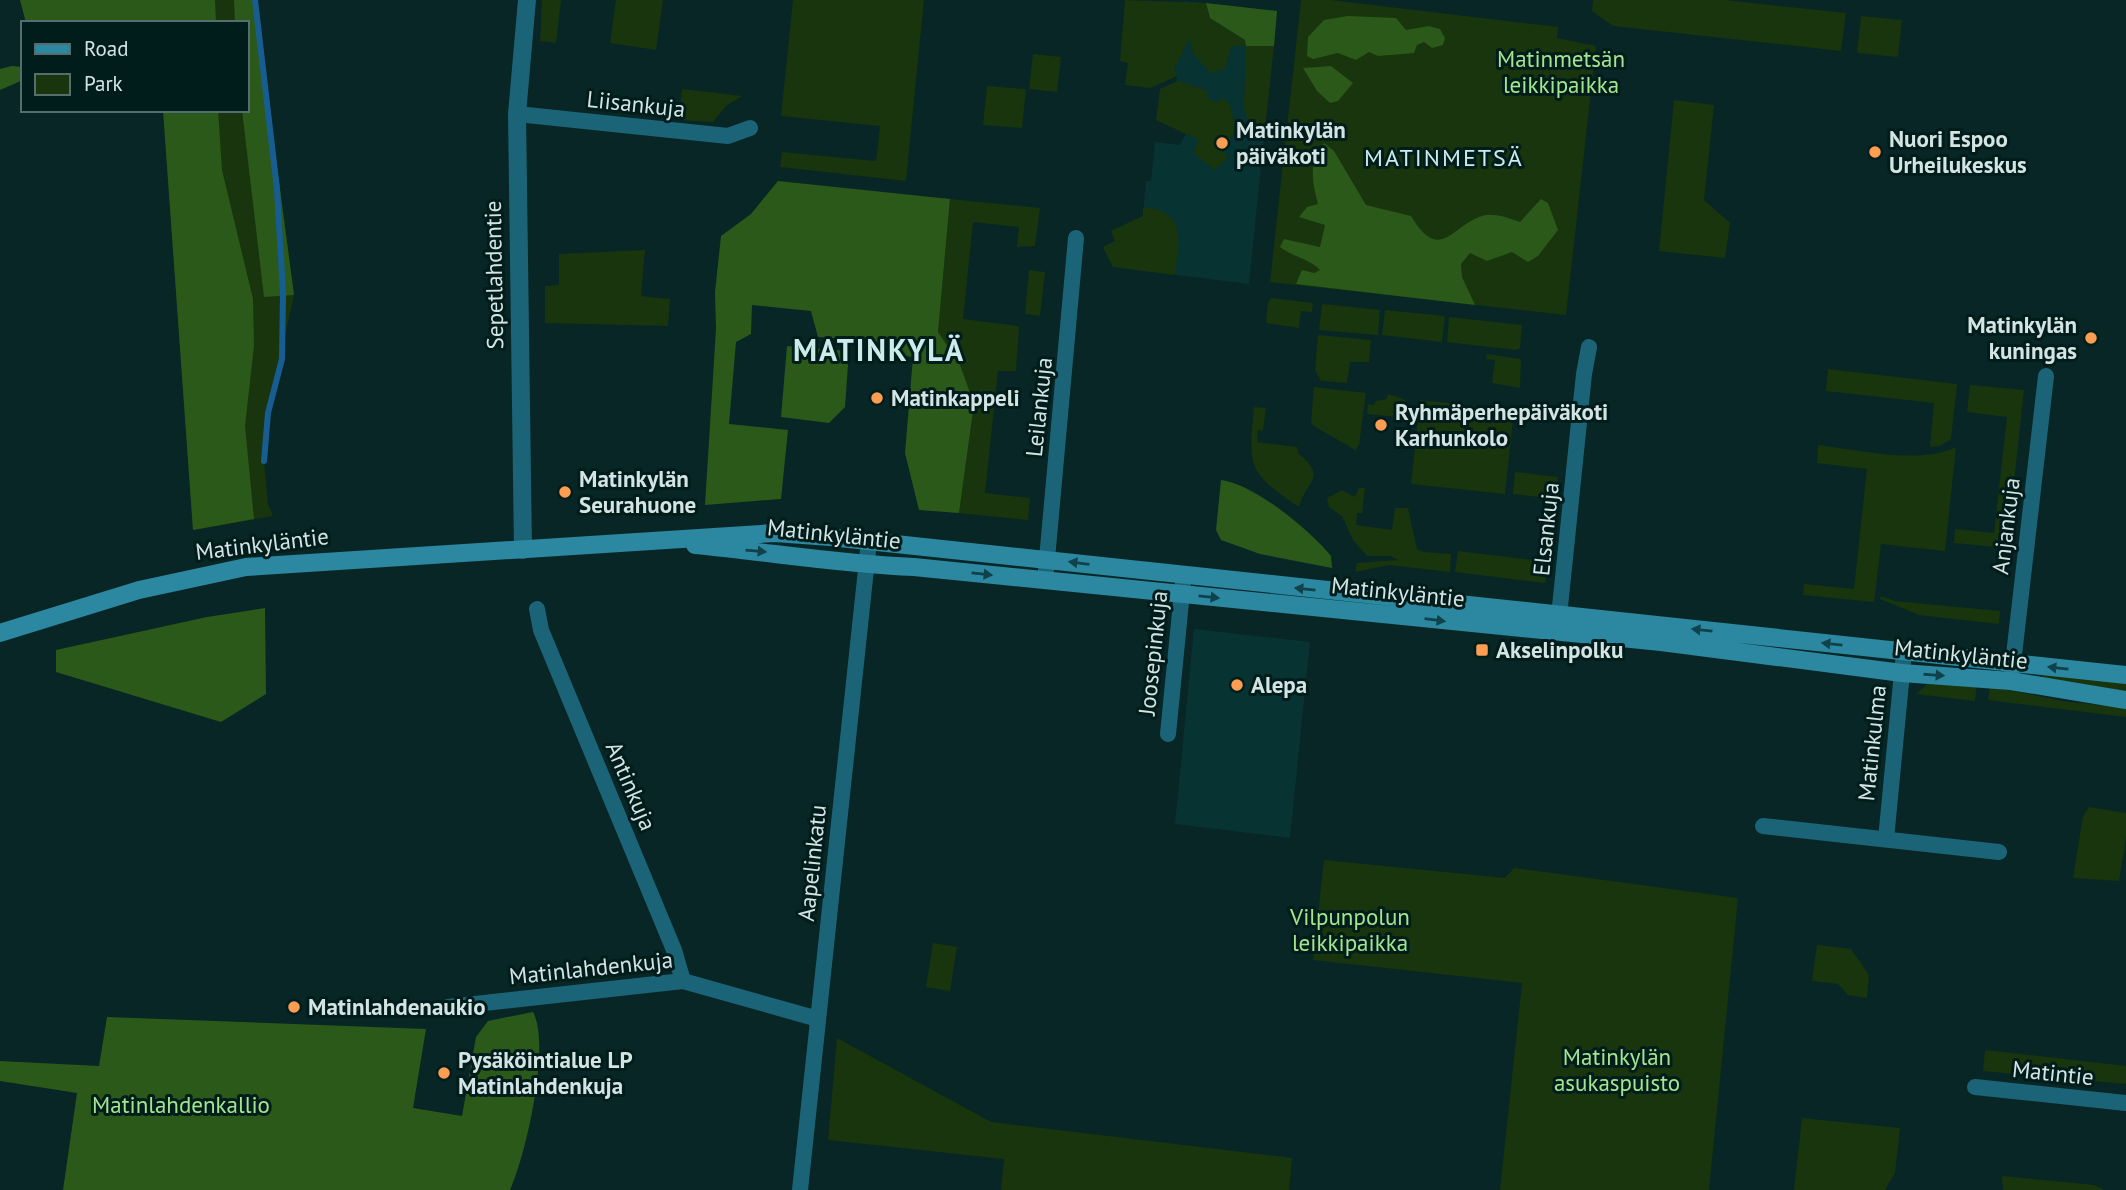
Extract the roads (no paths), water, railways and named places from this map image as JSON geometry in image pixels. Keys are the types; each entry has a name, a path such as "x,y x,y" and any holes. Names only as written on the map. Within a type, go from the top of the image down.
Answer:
{"main road":[{"name":"Matinkyläntie","path":"0,633 138,590 246,567 775,533 1047,560 1769,647 1793,659 1902,673 2011,681 2126,700"},
{"name":"Matinkyläntie","path":"664,542 773,552 827,562 1182,594 1559,623"},
{"name":"Matinkyläntie","path":"1769,647 1795,640 2126,675"}],"street":[{"name":"Sepetlahdentie","path":"523,550 517,114 527,0"},
{"name":"Liisankuja","path":"517,114 728,136 750,128"},
{"name":"Leilankuja","path":"1045,580 1076,238"},
{"name":"Elsankuja","path":"1559,623 1589,347"},
{"name":"Anjankuja","path":"2011,681 2046,376"},
{"name":"Aapelinkatu","path":"800,1190 869,541"},
{"name":"Joosepinkuja","path":"1168,734 1184,576"},
{"name":"Antinkuja","path":"537,609 541,630 674,950 683,981"},
{"name":"Matinkulma","path":"1886,839 1904,652"},
{"path":"1763,826 1999,852"},
{"name":"Matinlahdenkuja","path":"448,1007 683,981 818,1019"},
{"name":"Matintie","path":"1975,1087 2126,1104"}],"waterway":[{"path":"255,0 277,189 283,293 282,359 268,413 264,461"}],"place":[{"name":"Matinkylän päiväkoti","path":"1222,143"},
{"name":"Nuori Espoo Urheilukeskus","path":"1875,152"},
{"name":"Matinkylän kuningas","path":"2091,338"},
{"name":"Matinkappeli","path":"877,398"},
{"name":"Ryhmäperhepäiväkoti Karhunkolo","path":"1381,425"},
{"name":"Matinkylän Seurahuone","path":"565,492"},
{"name":"Akselinpolku","path":"1482,650"},
{"name":"Alepa","path":"1237,685"},
{"name":"Matinlahdenaukio","path":"294,1007"},
{"name":"Pysäköintialue LP Matinlahdenkuja","path":"444,1073"}],"district":[{"name":"MATINMETSÄ","path":"1444,158"},
{"name":"MATINKYLÄ","path":"879,351"}],"park label":[{"name":"Matinmetsän leikkipaikka","path":"1561,72"},
{"name":"Vilpunpolun leikkipaikka","path":"1350,930"},
{"name":"Matinkylän asukaspuisto","path":"1617,1070"},
{"name":"Matinlahdenkallio","path":"181,1105"}]}
